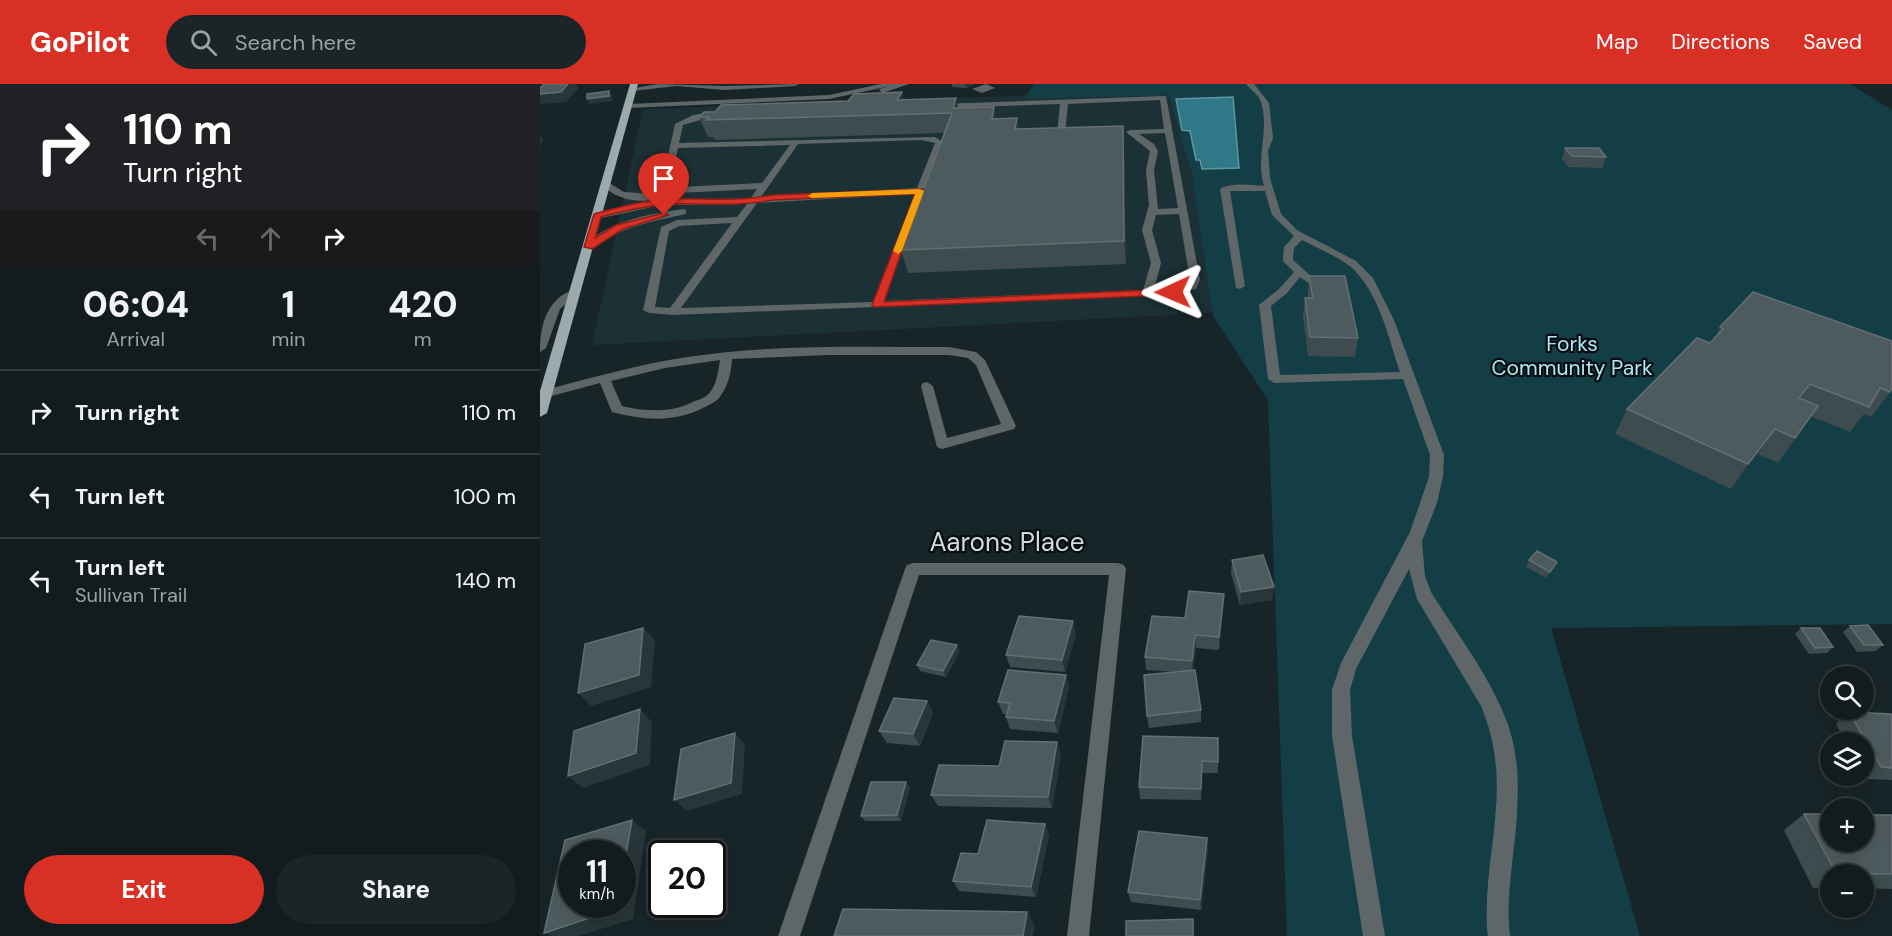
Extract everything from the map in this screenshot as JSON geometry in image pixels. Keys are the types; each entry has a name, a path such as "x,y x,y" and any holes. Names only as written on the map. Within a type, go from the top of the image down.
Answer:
{"main road":[{"path":"540,413 633,87"}],"street":[{"path":"633,87 672,84 725,88 795,84"},
{"path":"824,99 891,84"},
{"path":"628,106 862,96 904,84"},
{"path":"1250,84 1261,95 1265,103 1269,138 1264,151 1269,189 1277,215 1300,236 1346,259 1365,274 1378,297 1409,375 1428,425 1438,460 1435,492 1416,536 1351,660 1341,690 1342,736 1374,936"},
{"path":"738,220 677,223 664,229 649,310 673,312 877,305 1173,292 1192,287 1195,280 1163,98 930,106"},
{"path":"1064,102 1061,135 1084,134"},
{"path":"728,113 702,116 682,121 678,125 665,184 668,189 763,186"},
{"path":"694,127 713,120 724,123"},
{"path":"1130,132 1146,142 1154,151 1150,170 1154,212 1147,230 1156,263 1149,293"},
{"path":"1119,133 1170,136"},
{"path":"1146,142 1170,136"},
{"path":"703,145 711,137"},
{"path":"673,146 692,141 703,145 938,139 939,142 877,305"},
{"path":"673,312 796,142"},
{"path":"606,184 618,194 635,197 730,197 769,206 918,196"},
{"path":"1240,286 1225,189 1248,187 1269,189"},
{"path":"597,216 751,202"},
{"path":"588,247 609,232 632,222 679,212 724,209 751,202"},
{"path":"1154,212 1184,211"},
{"path":"1300,236 1288,248 1288,261 1317,286"},
{"path":"1300,271 1283,291 1265,305 1274,379 1409,375"},
{"path":"540,348 555,307 575,292"},
{"path":"544,394 704,358 872,351 949,351 972,356 981,363 1009,426 942,444 927,386"},
{"path":"604,379 617,409 653,416 673,414 694,408 714,397 725,374 726,357"},
{"path":"1416,536 1415,563 1423,594 1489,702 1506,752 1509,796 1498,908 1498,936"},
{"name":"Aarons Place","path":"789,936 913,569 1118,569 1078,936"}],"shaded area":[{"path":"1177,90 1248,311 592,345 643,109"},
{"path":"1233,97 1239,168 1202,169 1200,160 1196,160 1190,131 1182,130 1176,99"}],"green space":[{"name":"Forks Community Park","path":"1034,84 1850,84 1892,110 1892,624 1551,628 1640,936 1287,936 1268,400 1213,316 1192,174 1169,95 1024,99"}],"building":[{"path":"544,84 568,84 561,92 540,94 540,88"},
{"path":"609,91 609,96 587,99 587,94"},
{"path":"902,92 897,100 956,98 953,108 994,107 992,119 1017,118 1015,129 1123,126 1124,241 901,250 952,113 706,120 709,117 699,117 704,112 715,112 721,105 848,101 854,94"},
{"path":"1565,148 1599,148 1606,157 1572,156"},
{"path":"1309,276 1345,276 1358,338 1310,337 1305,298 1313,298"},
{"path":"1753,292 1892,341 1892,388 1890,392 1880,388 1869,407 1810,384 1799,398 1818,406 1795,438 1775,429 1748,464 1627,409 1697,338 1710,343 1723,329 1720,327"},
{"path":"1537,551 1557,562 1550,572 1529,560"},
{"path":"1263,555 1274,587 1241,592 1232,560"},
{"path":"1189,591 1224,594 1219,637 1195,635 1192,661 1145,657 1152,616 1185,618"},
{"path":"1019,616 1073,621 1062,660 1006,655"},
{"path":"1868,625 1883,645 1864,645 1850,626"},
{"path":"643,628 639,675 578,693 585,644"},
{"path":"1801,628 1820,628 1833,647 1815,648"},
{"path":"931,640 957,645 943,671 917,665"},
{"path":"1008,670 1066,675 1054,721 1006,717 1010,703 998,702"},
{"path":"1195,670 1201,710 1147,716 1144,675"},
{"path":"894,698 927,701 913,734 879,731"},
{"path":"640,709 636,753 568,776 574,731"},
{"path":"1874,713 1891,714 1892,768 1881,767 1874,755 1874,732 1861,732 1854,720 1874,720"},
{"path":"735,733 731,783 674,800 681,749"},
{"path":"1143,736 1218,738 1218,762 1202,761 1201,789 1139,787"},
{"path":"1005,741 1057,742 1048,797 931,795 939,765 999,766"},
{"path":"871,782 906,782 897,815 861,816"},
{"path":"1804,814 1820,814 1820,844"},
{"path":"1874,815 1892,815 1892,874 1874,874 1874,864 1831,864 1825,852 1874,852"},
{"path":"632,820 628,840 565,840"},
{"path":"987,820 1045,824 1031,887 953,881 961,853 978,854"},
{"path":"1139,831 1207,838 1200,900 1128,892"},
{"path":"558,871 558,918 590,918 544,933"},
{"path":"843,909 1027,912 1023,936 834,936"},
{"path":"1193,919 1193,936 1126,936 1126,921"}],"slow traffic":[{"path":"812,196 920,191 898,251"}],"route":[{"path":"664,215 620,227 588,247 597,216 629,207 668,202 729,200 751,202 772,198 920,191 877,305 1173,292"}]}
